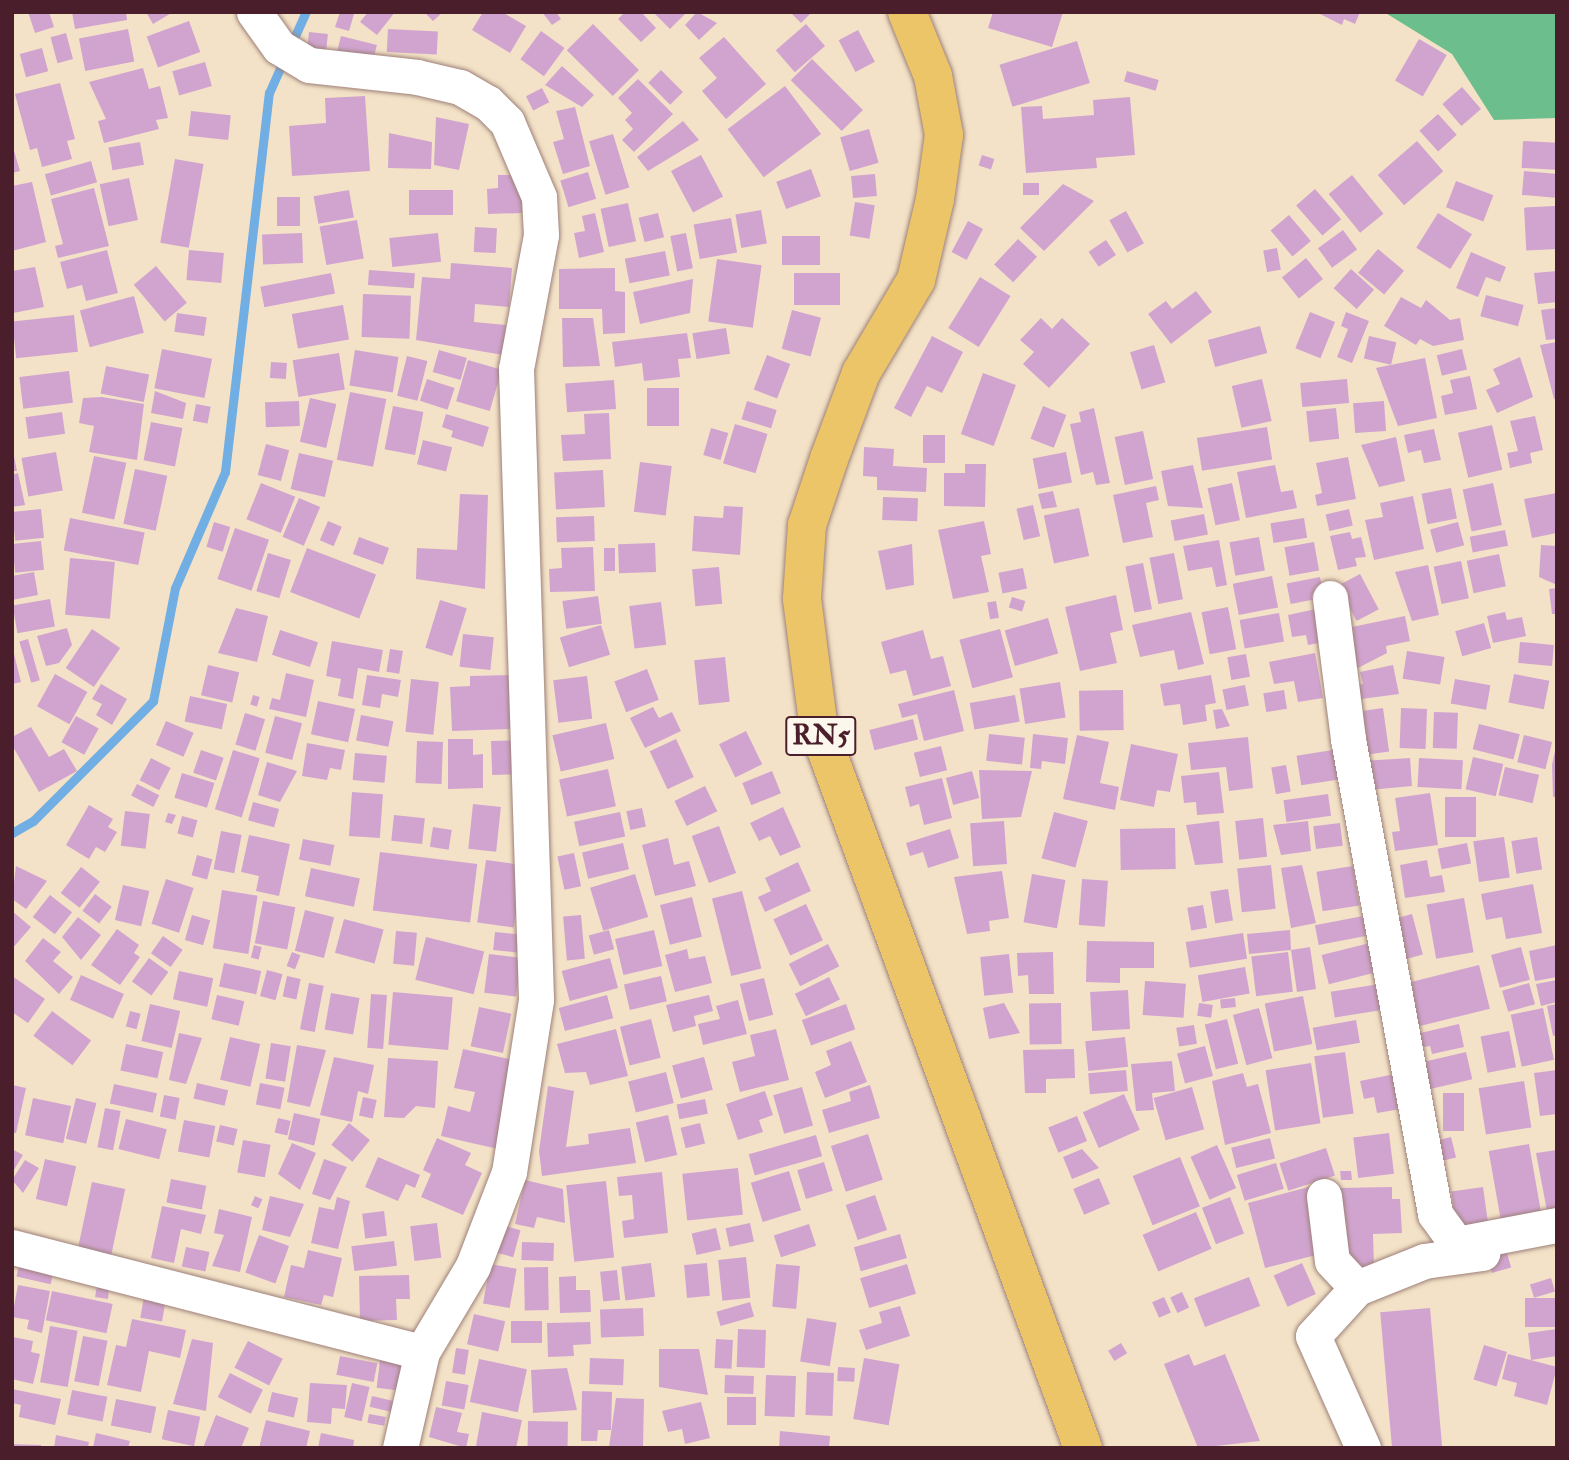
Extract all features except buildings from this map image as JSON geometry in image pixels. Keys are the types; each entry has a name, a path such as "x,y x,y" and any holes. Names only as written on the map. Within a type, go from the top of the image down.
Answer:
{"highway":[{"name":"RN5","path":"908,12 933,76 944,135 935,199 916,280 861,373 807,525 804,612 818,730 1083,1448"}],"street":[{"path":"254,12 279,47 309,65 416,77 460,87 488,103 507,122 539,197 541,235 520,341 516,423 536,1000 509,1172 473,1266 422,1352 400,1448"},
{"path":"1330,598 1348,739 1435,1214 1457,1244 1557,1225"},
{"path":"1324,1196 1332,1261 1357,1289"},
{"path":"1363,1448 1313,1336 1357,1289 1424,1261 1557,1243"},
{"path":"12,1247 422,1352"}],"green space":[{"path":"1384,12 1557,12 1557,118 1494,120 1452,54"}],"waterway":[{"path":"291,45 306,12"},
{"path":"12,833 33,821 153,701 175,588 225,472 269,93 285,57"}]}
